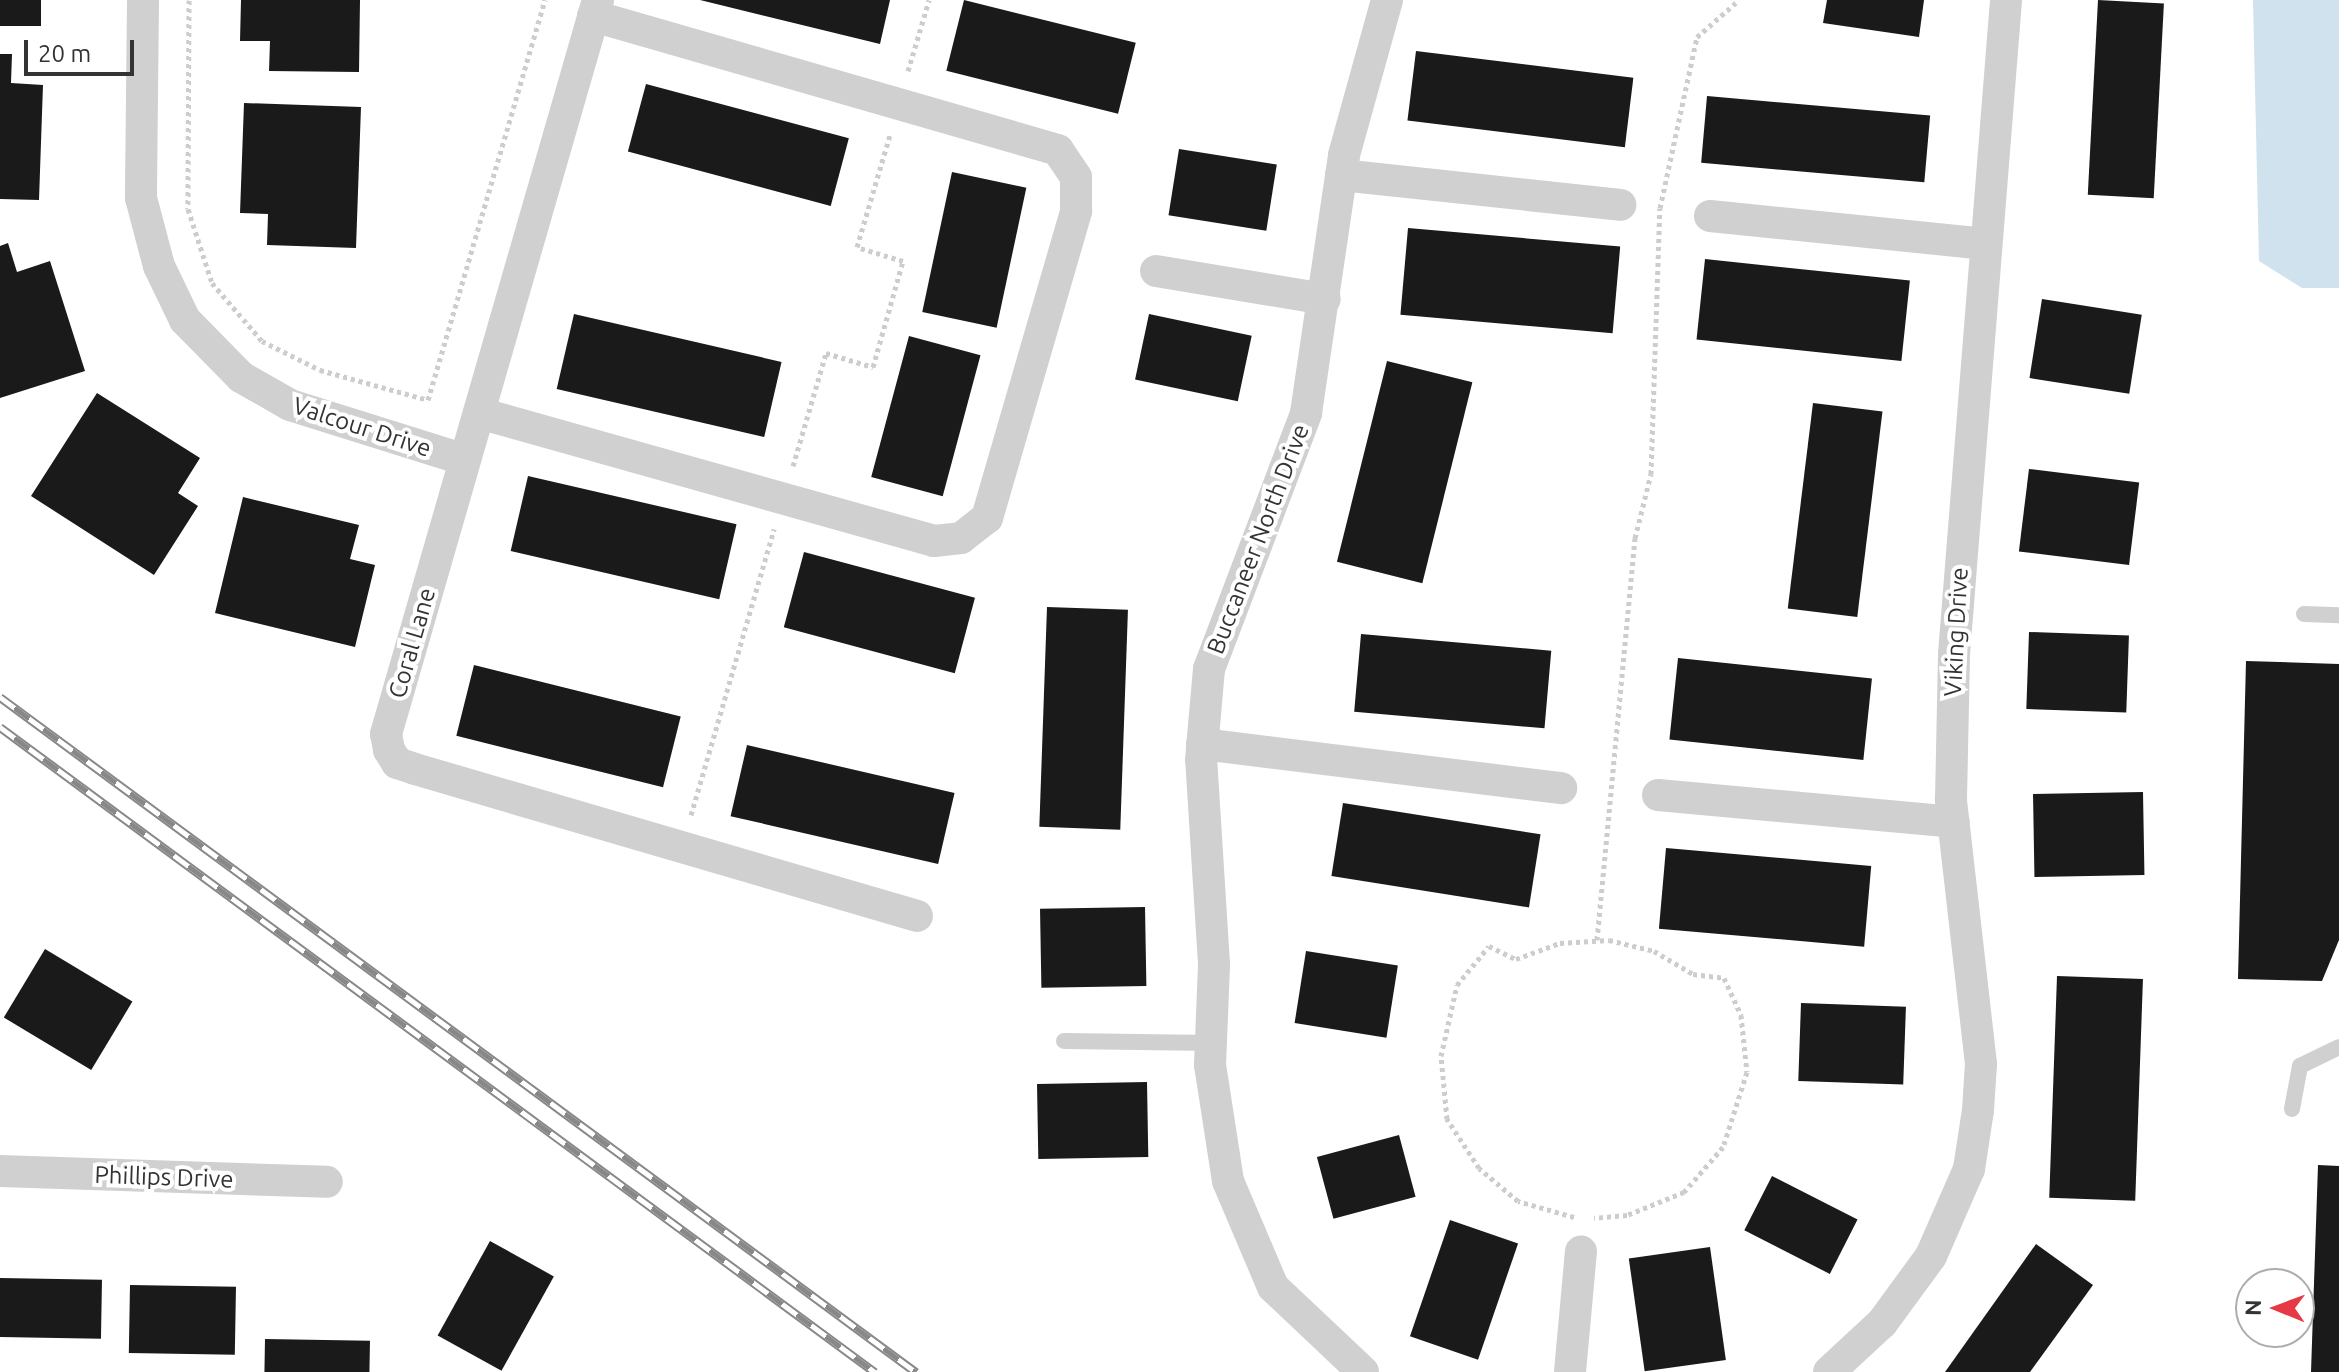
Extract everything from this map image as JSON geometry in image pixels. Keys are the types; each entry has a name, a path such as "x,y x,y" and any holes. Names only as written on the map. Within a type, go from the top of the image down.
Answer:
{"street":[{"name":"Valcour Drive","path":"143,0 141,198 159,266 185,320 241,377 290,405 465,460"},
{"name":"Buccaneer North Drive","path":"1363,1372 1302,1320 1252,1251 1228,1181 1211,1043 1202,744 1209,669 1306,413 1341,175 1387,0"},
{"name":"Viking Drive","path":"1829,1372 1882,1323 1931,1256 1969,1169 1978,1110 1981,1064 1954,822 1954,654 1984,244 2006,0"},
{"name":"Coral Lane","path":"596,8 386,734 389,750 397,763 917,916"},
{"path":"479,413 934,541 961,538 987,518 1076,211 1076,177 1058,150 899,104 596,8"},
{"path":"1341,175 1620,205"},
{"path":"1710,216 1984,244"},
{"path":"1156,271 1325,299"},
{"path":"1202,744 1561,788"},
{"path":"1658,795 1954,822"},
{"name":"Phillips Drive","path":"0,1171 327,1182"},
{"path":"1570,1372 1581,1251"}],"lane":[{"path":"2304,614 2339,615"},
{"path":"1064,1041 1211,1043"},
{"path":"2292,1109 2300,1066 2339,1047"}],"path":[{"path":"189,0 188,209 212,283 262,341 320,370 428,400 545,0"},
{"path":"682,847 826,353 873,367 903,261 857,247 929,0"},
{"path":"1597,940 1635,538 1651,474 1660,208 1697,37 1739,0"},
{"path":"1597,940 1654,951 1693,974 1724,978 1741,1015 1747,1072 1723,1147 1684,1192 1627,1215 1586,1219 1518,1201 1479,1168 1447,1119 1441,1056 1457,985 1489,946 1516,959 1560,943 1597,940"},
{"path":"1581,1251 1586,1219"}],"water":[{"path":"2253,0 2339,0 2339,288 2302,288 2259,261"}],"building":[{"path":"0,0 41,0 41,26 0,26"},
{"path":"241,0 360,0 359,72 269,71 270,41 240,41"},
{"path":"700,0 890,0 880,44"},
{"path":"964,0 1136,43 1118,114 946,71"},
{"path":"1827,0 1924,0 1919,37 1823,23"},
{"path":"2098,0 2164,3 2154,198 2088,195"},
{"path":"1416,51 1633,78 1625,147 1407,120"},
{"path":"0,54 12,54 11,83 43,85 39,200 0,199"},
{"path":"646,84 849,138 831,206 628,152"},
{"path":"1707,96 1930,116 1924,182 1701,163"},
{"path":"244,103 361,107 356,248 267,245 268,214 240,213"},
{"path":"1179,149 1277,164 1266,231 1169,215"},
{"path":"952,172 1026,188 997,328 922,312"},
{"path":"1408,228 1620,247 1613,333 1400,315"},
{"path":"8,243 17,272 50,261 85,371 0,398 0,246"},
{"path":"1705,259 1910,281 1901,361 1697,340"},
{"path":"2042,299 2142,315 2129,394 2029,378"},
{"path":"574,314 782,362 764,437 557,389"},
{"path":"1149,314 1252,336 1238,401 1135,380"},
{"path":"909,336 980,355 943,496 871,477"},
{"path":"1387,361 1472,382 1422,583 1337,562"},
{"path":"97,393 200,458 178,493 198,506 154,575 31,496"},
{"path":"1813,403 1882,412 1857,617 1788,608"},
{"path":"2029,469 2139,483 2129,565 2019,551"},
{"path":"528,476 737,524 719,599 511,551"},
{"path":"243,497 359,525 350,559 375,565 355,647 215,613"},
{"path":"804,552 975,598 955,673 784,627"},
{"path":"1047,607 1128,610 1120,830 1039,827"},
{"path":"2029,632 2129,635 2126,712 2026,709"},
{"path":"1361,634 1551,651 1544,728 1354,712"},
{"path":"1678,658 1872,678 1863,760 1669,740"},
{"path":"2246,661 2339,664 2339,940 2322,981 2238,979"},
{"path":"474,665 681,717 663,787 456,736"},
{"path":"747,745 955,793 938,864 731,816"},
{"path":"2143,792 2144,875 2034,877 2033,794"},
{"path":"1343,803 1541,834 1529,907 1331,876"},
{"path":"1666,848 1871,866 1864,947 1659,929"},
{"path":"1145,907 1146,986 1041,988 1040,909"},
{"path":"45,949 132,1002 91,1070 4,1018"},
{"path":"1306,951 1398,966 1386,1038 1295,1023"},
{"path":"2057,976 2143,979 2135,1201 2049,1198"},
{"path":"1801,1003 1906,1007 1903,1085 1798,1081"},
{"path":"1147,1082 1148,1157 1038,1159 1037,1084"},
{"path":"1399,1135 1416,1197 1333,1219 1317,1157"},
{"path":"2318,1165 2339,1166 2339,1372 2311,1372 2312,1348 2315,1348"},
{"path":"1772,1176 1858,1220 1830,1274 1744,1230"},
{"path":"1450,1220 1518,1243 1478,1360 1410,1336"},
{"path":"490,1241 554,1276 501,1371 438,1335"},
{"path":"2036,1244 2093,1285 2030,1372 1945,1372"},
{"path":"1710,1247 1726,1360 1645,1371 1629,1258"},
{"path":"0,1278 102,1280 101,1339 0,1337"},
{"path":"130,1285 236,1287 235,1355 129,1353"},
{"path":"265,1339 370,1341 369,1372 264,1372"}],"railway":[{"path":"0,697 916,1372"},
{"path":"0,727 875,1372"}]}
